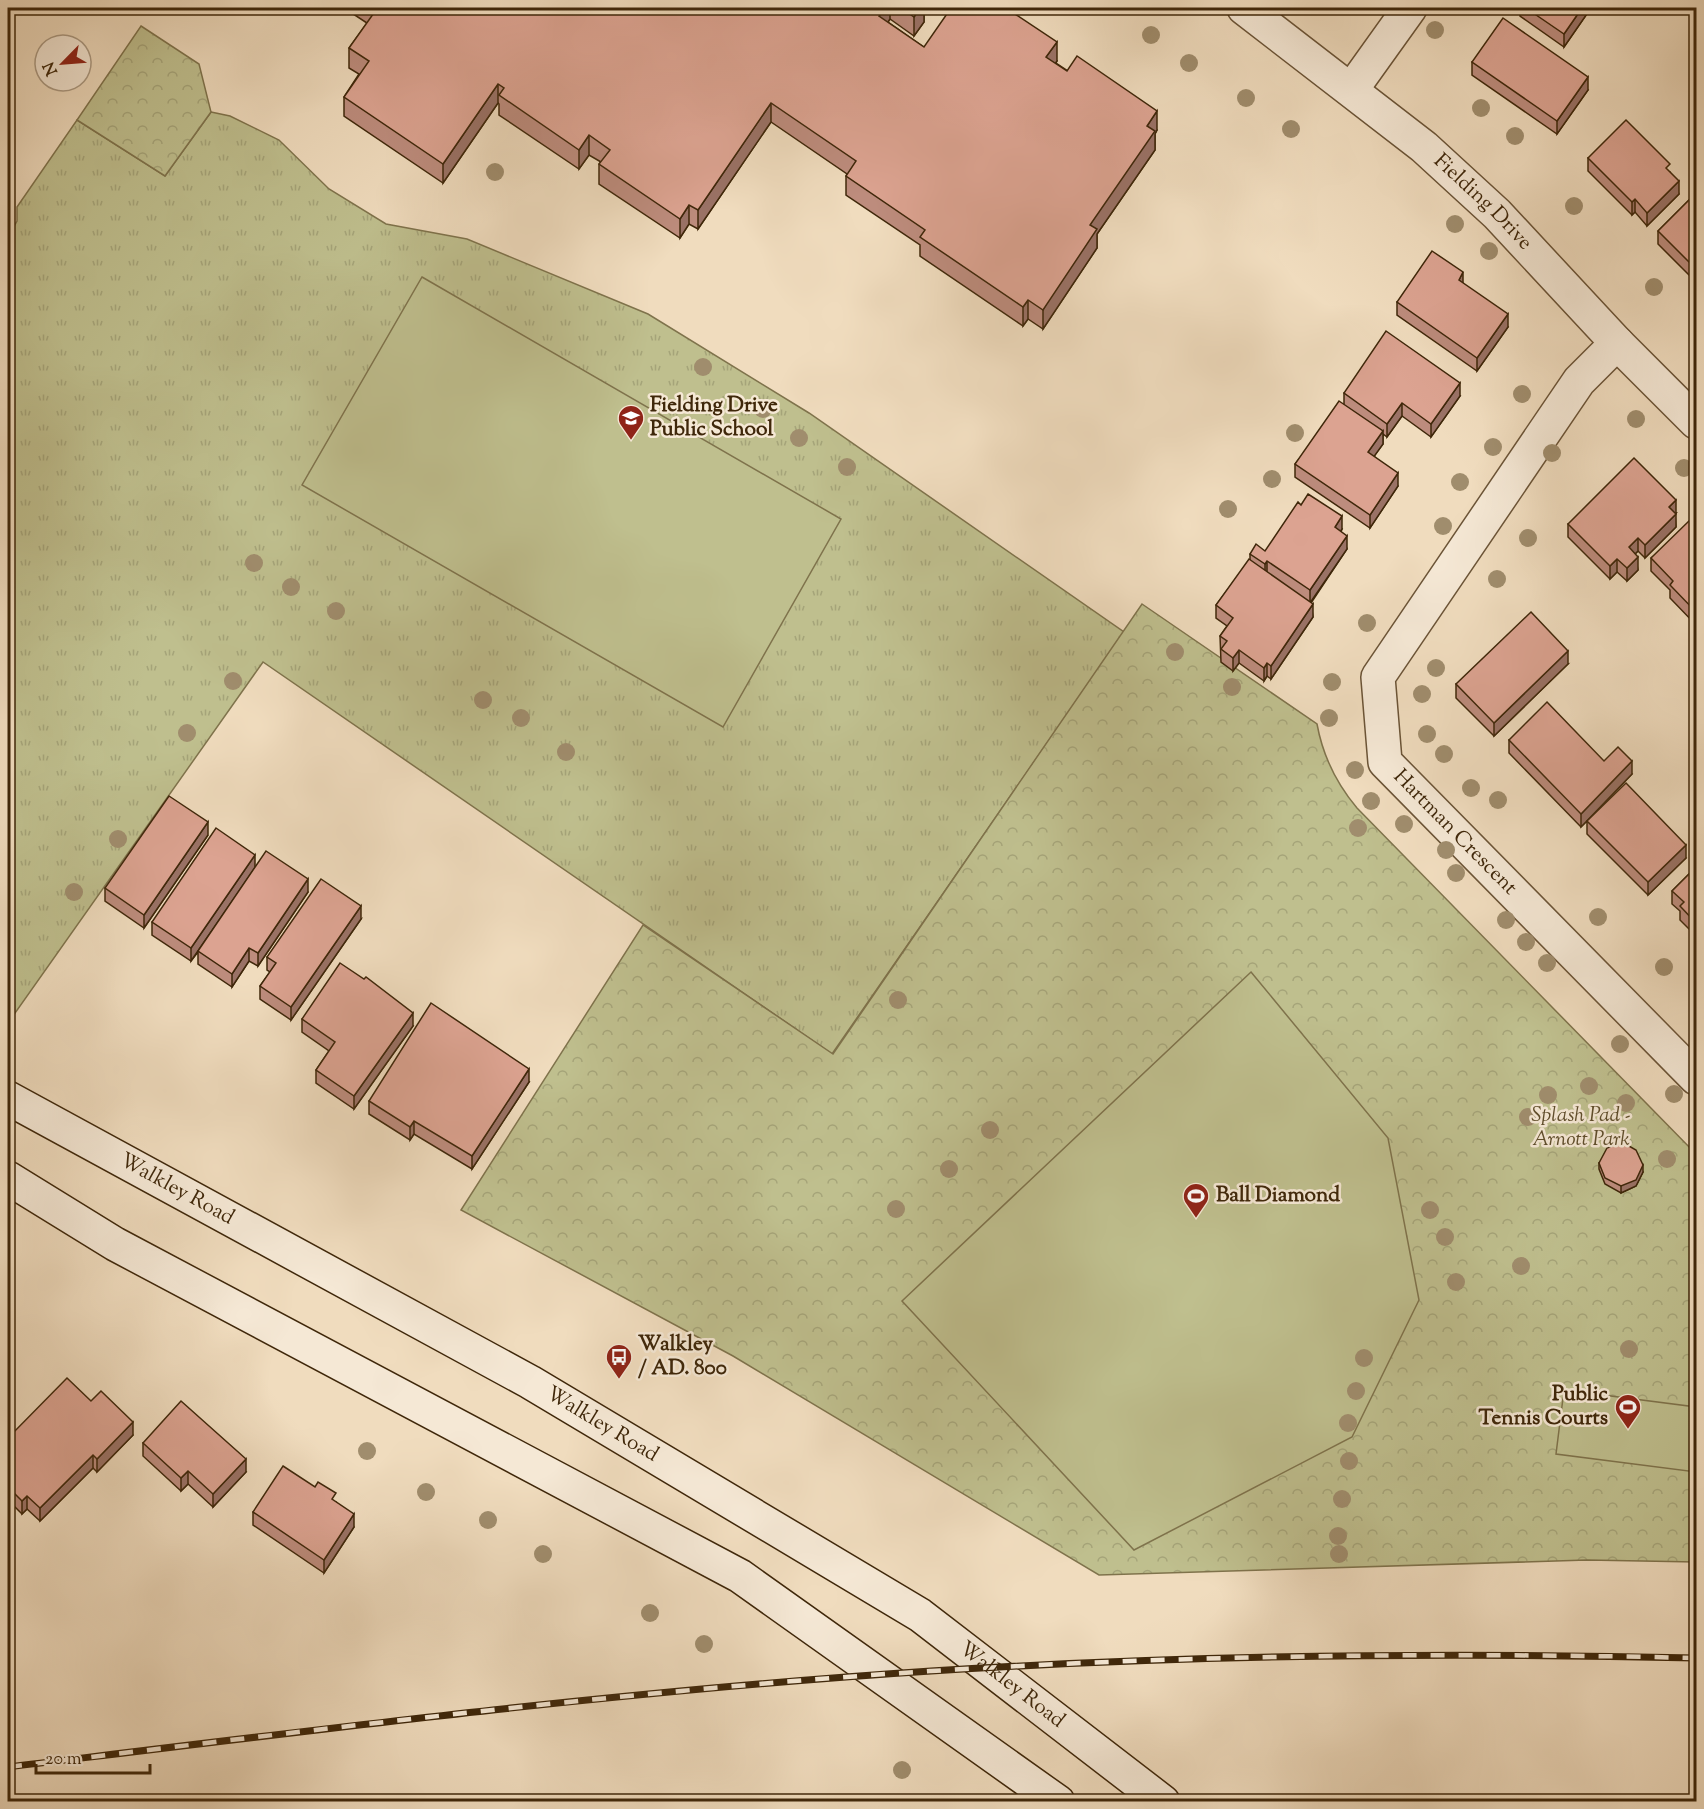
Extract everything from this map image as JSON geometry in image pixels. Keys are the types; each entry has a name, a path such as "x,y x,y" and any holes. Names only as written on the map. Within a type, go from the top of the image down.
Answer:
{"main road":[{"name":"Fielding Drive","path":"1244,8 1352,89 1424,147 1497,214 1617,343 1696,422"},
{"path":"1352,89 1410,8"},
{"name":"Hartman Crescent","path":"1617,343 1579,381 1378,677 1385,762 1696,1078"},
{"name":"Walkley Road","path":"8,1098 530,1382 920,1615 1163,1802"},
{"path":"8,1178 115,1244 740,1576 1058,1802"}],"green space":[{"path":"141,26 199,64 211,112 165,176 77,120"},
{"path":"211,112 230,116 279,140 329,189 386,224 467,239 648,314 809,413 1124,632 832,1054 263,662 8,1023 8,237 17,221 17,207 77,120 165,176"},
{"path":"422,277 841,519 723,727 302,485"},
{"name":"Splash Pad - Arnott Park","path":"1142,604 1317,724 1331,769 1357,808 1696,1154 1696,1562 1587,1560 1099,1575 733,1356 461,1210 643,925 833,1054"},
{"name":"Ball Diamond","path":"1251,972 1388,1138 1419,1300 1352,1437 1134,1550 902,1301"},
{"name":"Public Tennis Courts","path":"1564,1390 1696,1407 1696,1472 1556,1454"}],"building":[{"path":"372,8 885,8 879,16 924,47 951,8 1006,8 1057,42 1046,57 1067,71 1077,56 1157,111 1147,126 1155,131 1090,225 1097,229 1043,310 1028,300 1023,307 920,237 925,230 846,176 856,161 771,103 698,210 689,205 680,219 599,164 610,150 589,135 579,150 499,95 504,88 498,84 443,164 344,97 369,61 349,48 376,10"},
{"path":"901,8 920,8 914,17"},
{"path":"1526,8 1582,8 1564,34"},
{"path":"1503,18 1588,77 1557,121 1472,62"},
{"path":"1626,120 1670,164 1666,168 1679,181 1647,213 1635,199 1632,202 1588,158"},
{"path":"1696,193 1696,269 1658,231"},
{"path":"1432,251 1463,272 1459,280 1508,314 1477,358 1397,302"},
{"path":"1386,331 1460,383 1431,424 1402,403 1387,424 1344,393"},
{"path":"1339,401 1383,431 1368,452 1398,473 1370,515 1295,464"},
{"path":"1634,458 1676,500 1669,507 1676,514 1645,545 1638,538 1629,547 1638,557 1627,568 1617,559 1610,566 1568,524"},
{"path":"1308,494 1342,516 1335,527 1347,536 1310,590 1267,561 1265,564 1250,554 1256,544 1265,551 1298,502 1301,505"},
{"path":"1692,518 1696,523 1696,612 1670,585 1673,581 1651,558"},
{"path":"1249,559 1313,604 1271,666 1267,663 1264,668 1239,650 1233,658 1221,649 1227,641 1220,636 1233,618 1216,605"},
{"path":"1531,612 1568,651 1494,723 1456,684"},
{"path":"1547,702 1604,761 1618,747 1632,761 1581,814 1509,740"},
{"path":"1626,783 1686,845 1648,882 1587,821"},
{"path":"169,796 208,822 144,915 105,888"},
{"path":"216,828 255,855 191,948 152,922"},
{"path":"266,851 308,879 258,953 249,948 232,974 198,951"},
{"path":"1696,867 1696,923 1680,906 1684,902 1672,891"},
{"path":"321,879 361,906 291,1007 260,986 276,963 267,957"},
{"path":"340,963 364,979 366,977 413,1013 354,1096 316,1070 335,1042 302,1019"},
{"path":"431,1003 529,1069 472,1156 414,1121 410,1127 369,1101"},
{"path":"1622,1142 1636,1150 1643,1165 1636,1180 1621,1186 1605,1178 1599,1163 1607,1148"},
{"path":"67,1378 91,1401 101,1391 133,1422 97,1459 93,1455 40,1508 27,1496 22,1501 8,1487 8,1438"},
{"path":"181,1401 246,1459 213,1494 188,1471 181,1478 143,1443"},
{"path":"283,1466 315,1487 318,1482 336,1493 332,1499 354,1514 324,1560 253,1512"}],"railway":[{"path":"8,1767 584,1700 931,1671 1122,1661 1313,1656 1505,1655 1696,1658"}],"place":[{"name":"Fielding Drive Public School","path":"631,441"},
{"name":"Ball Diamond","path":"1196,1219"},
{"name":"Walkley / AD. 800","path":"619,1380"},
{"name":"Public Tennis Courts","path":"1628,1430"}]}
